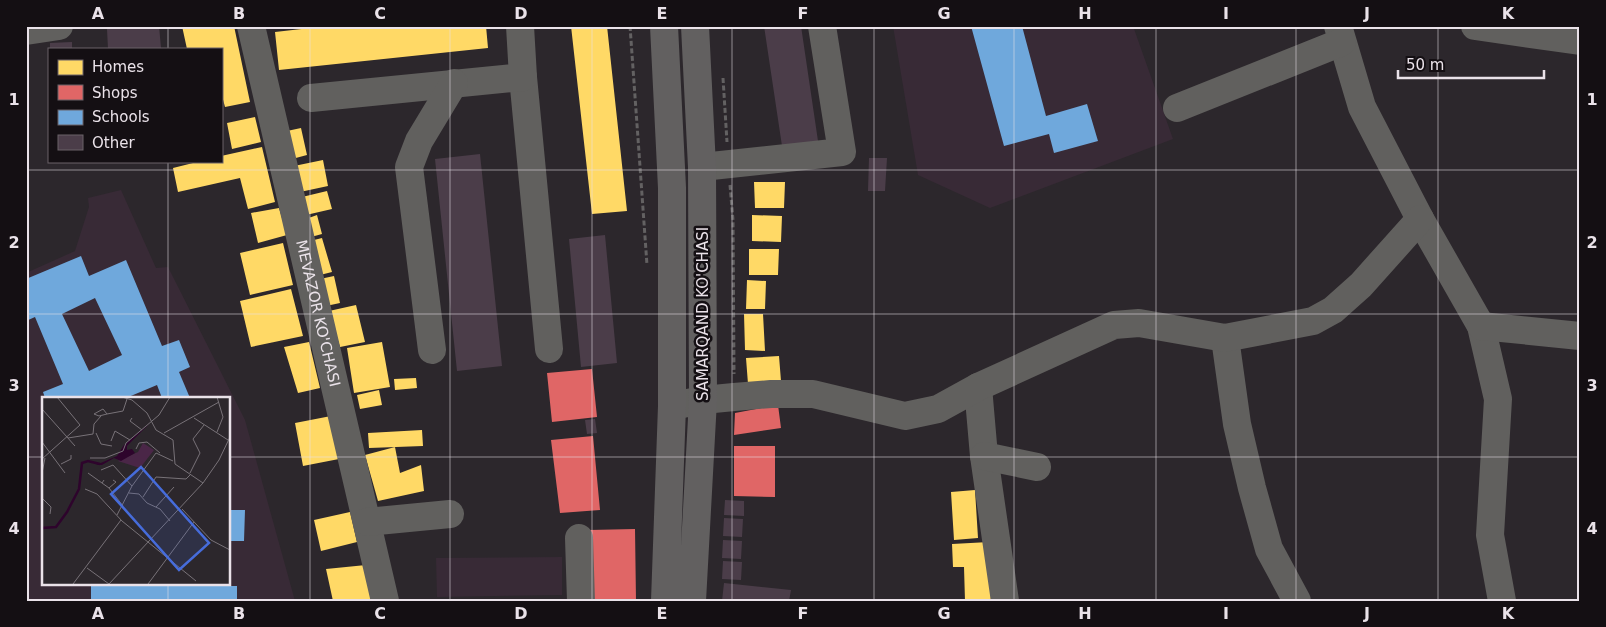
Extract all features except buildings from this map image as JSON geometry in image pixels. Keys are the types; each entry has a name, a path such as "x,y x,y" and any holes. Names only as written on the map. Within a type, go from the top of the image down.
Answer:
{"main road":[{"name":"SAMARQAND KO'CHASI","path":"664,26 672,188 672,406 665,601"},
{"name":"SAMARQAND KO'CHASI","path":"692,601 716,166 696,26"}],"street":[{"path":"26,31 59,26"},
{"name":"MEVAZOR KO'CHASI","path":"252,26 385,601"},
{"path":"520,26 523,77 549,349"},
{"path":"716,166 842,152 822,26"},
{"path":"1474,26 1580,41"},
{"path":"1177,108 1340,34 1362,107 1420,219 1481,326 1498,399 1490,535 1502,601"},
{"path":"311,98 523,77"},
{"path":"432,350 409,167 419,142 454,83"},
{"path":"672,406 734,397 771,394 813,394 905,416 938,409 978,386 1114,325 1139,323 1225,338 1313,321 1333,310 1361,285 1420,219"},
{"path":"1481,326 1580,336"},
{"path":"1225,338 1237,424 1252,488 1269,550 1297,601"},
{"path":"978,386 984,456 1005,601"},
{"path":"984,456 1037,467"},
{"path":"367,522 450,514"},
{"path":"580,538 581,601"}],"path":[{"path":"630,26 647,271"},
{"path":"723,76 716,166 733,220 734,397"}],"shaded area":[{"path":"893,26 1133,26 1173,139 990,208 918,175"},
{"path":"121,190 156,268 168,267 245,420 295,601 26,601 26,273 75,251 89,207 88,198"},
{"path":"562,557 562,595 437,597 436,558"}]}
